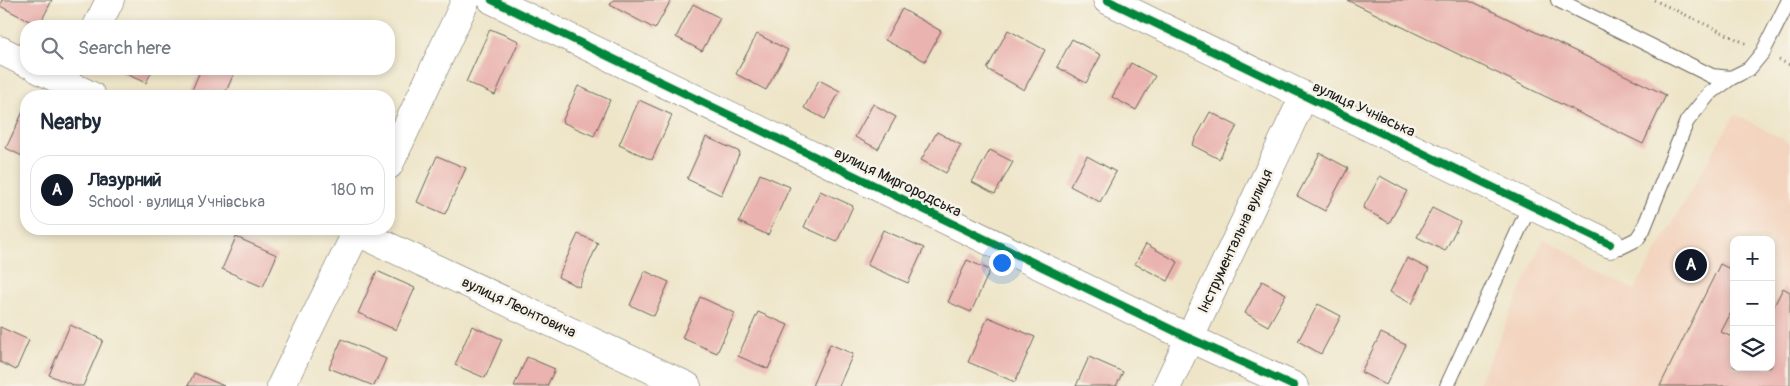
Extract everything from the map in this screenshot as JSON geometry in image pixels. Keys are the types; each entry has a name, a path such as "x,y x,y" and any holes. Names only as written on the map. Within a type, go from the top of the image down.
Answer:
{"street":[{"path":"100,20 110,0"},
{"path":"395,152 466,0"},
{"name":"вулиця Миргородська","path":"492,0 1189,338 1294,386"},
{"name":"вулиця Учнівська","path":"1107,0 1530,203 1610,244"},
{"path":"0,50 20,60"},
{"path":"56,75 79,83"},
{"name":"Інструментальна вулиця","path":"1167,386 1304,96"},
{"path":"281,386 353,235"},
{"name":"вулиця Леонтовича","path":"366,235 687,386"}],"lane":[{"path":"1558,0 1712,76 1731,78"},
{"path":"1610,244 1621,247 1637,239 1647,222 1687,121 1709,94 1731,78 1749,69 1763,52 1789,0"},
{"path":"1447,386 1530,203"}],"path":[{"path":"1654,0 1790,65"}],"shaded area":[{"path":"1735,114 1790,143 1790,386 1478,386 1544,238 1634,290"}],"building":[{"path":"2,0 52,0 42,20 27,20 0,6"},
{"path":"613,0 671,0 655,29 610,5"},
{"path":"1347,0 1469,0 1666,95 1643,144"},
{"path":"693,4 720,18 702,51 676,37"},
{"path":"902,9 941,31 925,61 885,40"},
{"path":"490,29 519,41 495,95 466,82"},
{"path":"1008,30 1045,50 1024,90 987,69"},
{"path":"757,34 788,50 766,90 736,74"},
{"path":"1072,39 1101,55 1086,83 1057,67"},
{"path":"1131,63 1155,76 1136,110 1112,97"},
{"path":"128,75 150,75 146,83"},
{"path":"198,75 233,75 227,90 192,90"},
{"path":"819,80 840,91 825,119 804,108"},
{"path":"578,86 610,100 594,136 562,122"},
{"path":"639,100 672,115 652,160 619,145"},
{"path":"873,104 896,117 878,149 855,137"},
{"path":"1210,112 1237,126 1219,159 1192,145"},
{"path":"20,118 20,155 6,148"},
{"path":"937,132 961,145 946,173 921,160"},
{"path":"706,137 740,152 721,195 687,179"},
{"path":"990,150 1013,162 995,194 972,182"},
{"path":"1320,153 1348,168 1325,211 1297,196"},
{"path":"437,156 466,168 445,214 417,202"},
{"path":"1087,156 1116,172 1100,202 1070,186"},
{"path":"760,174 790,187 768,235 739,222"},
{"path":"1380,176 1407,191 1389,223 1363,208"},
{"path":"820,191 853,206 837,242 804,227"},
{"path":"1432,208 1460,222 1445,251 1417,237"},
{"path":"883,230 924,248 908,283 867,265"},
{"path":"578,234 598,243 579,287 558,277"},
{"path":"236,237 277,255 263,287 222,269"},
{"path":"1146,244 1178,262 1168,281 1135,264"},
{"path":"1407,258 1429,269 1412,304 1390,292"},
{"path":"967,260 990,270 971,312 948,302"},
{"path":"1720,264 1730,269 1730,315 1721,332 1730,336 1730,371 1775,371 1775,304 1783,288 1790,292 1790,386 1660,386"},
{"path":"377,271 415,288 396,330 358,313"},
{"path":"645,271 669,282 654,316 630,305"},
{"path":"1262,281 1286,294 1268,326 1245,313"},
{"path":"700,297 735,313 717,353 682,338"},
{"path":"1318,304 1341,316 1321,354 1298,341"},
{"path":"758,312 788,325 768,369 738,356"},
{"path":"988,317 1035,337 1015,382 968,362"},
{"path":"70,325 103,340 83,386 75,386 49,375"},
{"path":"472,326 502,339 485,378 455,365"},
{"path":"0,327 29,340 16,370 0,362"},
{"path":"1381,333 1406,345 1386,385 1361,372"},
{"path":"342,339 386,359 374,386 329,368"},
{"path":"830,344 853,354 839,386 812,386"},
{"path":"527,357 555,369 547,386 514,386"},
{"path":"1089,357 1123,372 1116,386 1076,386"},
{"path":"194,373 224,386 188,386"}],"cycle path":[{"path":"492,0 1189,338 1294,386"},
{"path":"1107,0 1610,244"}],"place":[{"name":"Лазурний","path":"1691,265"}]}
